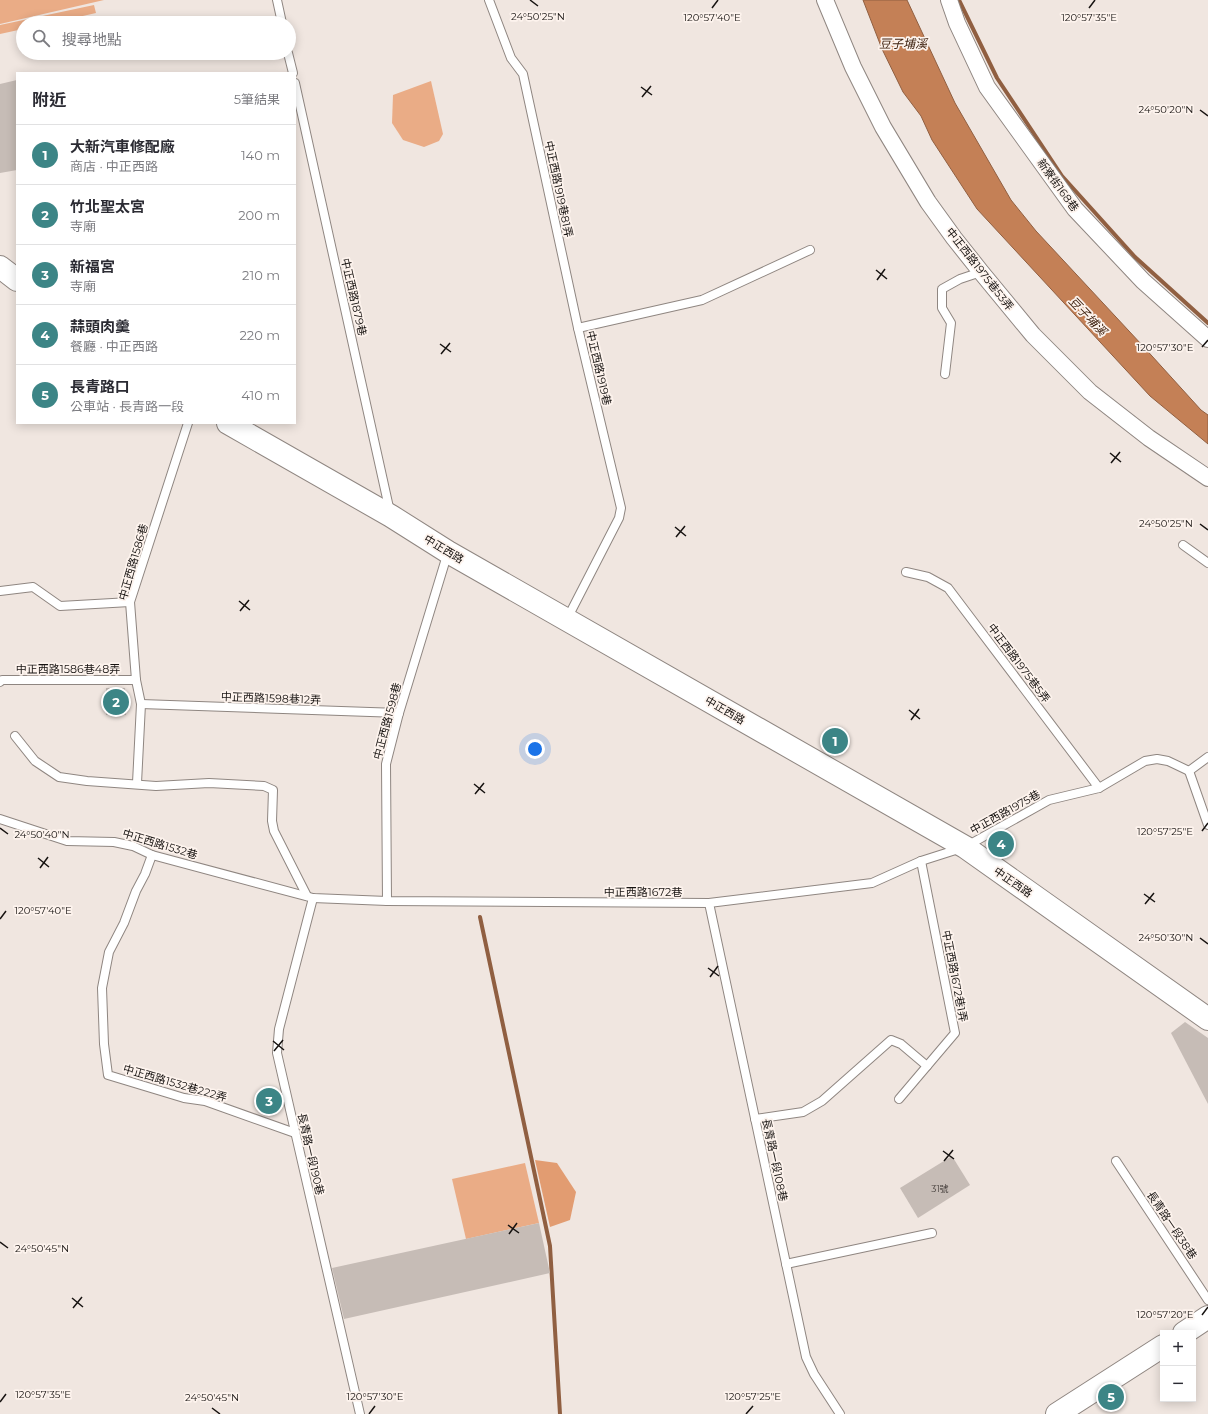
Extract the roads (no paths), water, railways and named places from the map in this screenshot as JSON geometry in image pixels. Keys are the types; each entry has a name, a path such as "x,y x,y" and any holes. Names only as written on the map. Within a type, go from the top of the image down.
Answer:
{"main road":[{"path":"0,267 16,279"},
{"name":"中正西路","path":"230,424 391,516 448,552 964,847 1208,1019"},
{"path":"1188,1330 1208,1317"},
{"path":"1057,1414 1160,1348"}],"street":[{"name":"中正西路1975巷53弄","path":"825,0 853,67 883,127 928,202 981,272 1033,335 1090,392 1150,438 1208,478"},
{"name":"新寮街168巷","path":"948,0 987,87 1075,210 1143,280 1208,339"}],"lane":[{"path":"276,0 280,16"},
{"name":"中正西路1919巷81弄","path":"489,0 511,58 523,74 578,328"},
{"path":"290,60 293,72"},
{"name":"中正西路1879巷","path":"296,88 391,516"},
{"name":"中正西路1919巷","path":"567,619 619,518 621,508 578,328 702,300 810,250"},
{"path":"945,374 951,323 942,308 942,289 960,279 981,272"},
{"name":"中正西路1586巷","path":"137,783 141,704 136,680 130,602 188,424"},
{"path":"1183,545 1208,563"},
{"name":"中正西路1598巷","path":"387,901 386,764 399,714 448,552"},
{"name":"中正西路1975巷5弄","path":"906,572 928,577 948,588 1099,788"},
{"path":"0,591 33,587 60,606 130,602"},
{"name":"中正西路1586巷48弄","path":"0,682 2,680 136,680"},
{"name":"中正西路1598巷12弄","path":"141,704 399,714"},
{"path":"15,736 35,761 59,777 87,781 137,783 156,786 209,783 264,786 273,790 272,821 274,831 310,897"},
{"path":"1208,757 1189,772 1208,825"},
{"name":"中正西路1975巷","path":"964,847 1049,800 1099,788 1145,761 1168,761 1189,772"},
{"name":"中正西路1532巷","path":"0,820 67,841 114,842 133,846 152,855 310,897"},
{"name":"中正西路1672巷","path":"310,897 387,901 709,903 872,883 920,861 964,847"},
{"name":"中正西路1532巷222弄","path":"152,855 124,923 109,952 102,988 104,1044 108,1075 184,1098 205,1101 295,1133"},
{"name":"中正西路1672巷1弄","path":"899,1099 955,1033 920,861"},
{"name":"長青路一段190巷","path":"310,897 279,1029 277,1053 360,1414"},
{"name":"長青路一段108巷","path":"709,903 806,1357 814,1374 840,1414"},
{"path":"755,1119 803,1112 822,1101 892,1040 901,1044 927,1066"},
{"name":"長青路一段38巷","path":"1116,1161 1208,1300"},
{"path":"786,1264 932,1233"}],"water":[{"name":"豆子埔溪","path":"863,0 907,0 955,103 1011,200 1036,231 1201,410 1208,415 1208,444 1150,396 977,209 932,140 921,116 903,92 882,49"}],"waterway":[{"path":"959,0 997,78 1062,176 1135,257 1208,323"},
{"path":"480,917 550,1246 560,1414"}],"place":[{"name":"竹北聖太宮","path":"116,702"},
{"name":"大新汽車修配廠","path":"835,741"},
{"name":"蒜頭肉羹","path":"1001,844"},
{"name":"新福宮","path":"269,1101"},
{"name":"長青路口","path":"1111,1397"}]}
